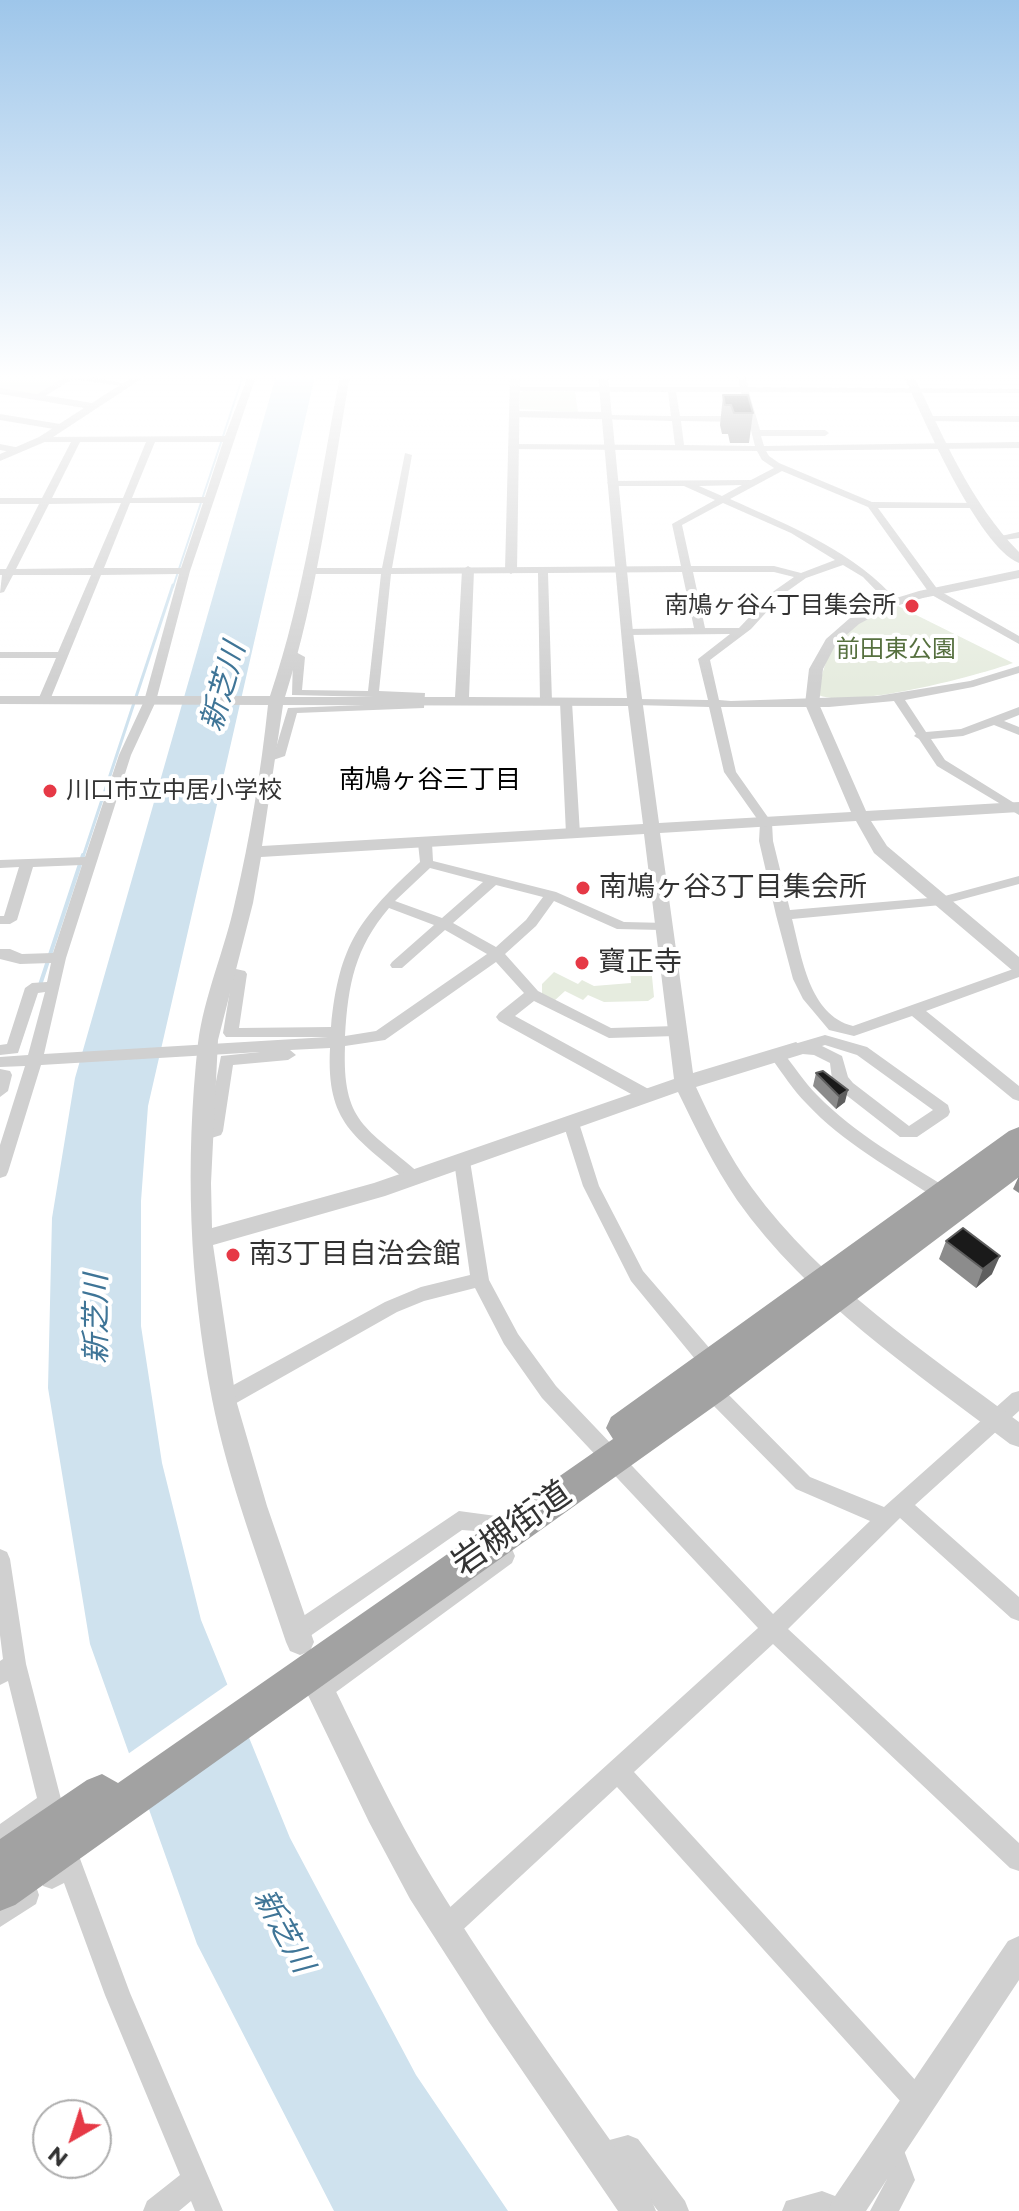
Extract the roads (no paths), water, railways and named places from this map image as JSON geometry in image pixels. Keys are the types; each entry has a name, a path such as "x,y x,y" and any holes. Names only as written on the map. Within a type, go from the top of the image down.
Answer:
{"highway":[{"name":"岩槻街道","path":"830,1290 943,1194 1019,1138"},
{"name":"岩槻街道","path":"0,1890 81,1821 607,1452 830,1290 1019,1162"},
{"name":"岩槻街道","path":"300,1667 474,1522 607,1452"},
{"name":"岩槻街道","path":"0,1864 81,1821"}],"street":[{"path":"0,590 4,572 56,479"},
{"path":"44,700 135,479"},
{"path":"0,1172 2,1150 35,1060 45,1026 50,987 89,861 125,755 153,701 185,571 215,479"},
{"path":"325,479 292,653 273,701 270,757 253,852 227,972 206,1049 201,1240 224,1400 300,1667 446,1928 639,2211"},
{"path":"373,695 386,571 403,479"},
{"path":"511,570 512,479"},
{"path":"612,479 626,632 676,1031 684,1083 698,1119 734,1182 760,1218 830,1290 1019,1436"},
{"path":"700,631 677,524 760,479"},
{"path":"811,479 871,505 974,505"},
{"path":"961,479 997,538 1019,559"},
{"path":"612,487 755,482"},
{"path":"685,483 794,531 867,575 894,603"},
{"path":"0,501 208,500"},
{"path":"871,505 934,592 1019,641"},
{"path":"997,538 1019,535"},
{"path":"843,561 802,576 771,599 742,631 704,659 730,772 766,823 766,841 800,979 808,996 834,1026 854,1031 1019,970 880,849 860,815 812,704 813,678 825,646 850,622 894,603 1019,574"},
{"path":"308,571 774,569 802,576"},
{"path":"462,702 468,570"},
{"path":"543,570 546,702"},
{"path":"4,572 185,571"},
{"path":"626,632 742,631"},
{"path":"270,757 281,753 292,710 420,706 421,702 421,695 296,693 299,657 292,653"},
{"path":"0,655 62,655"},
{"path":"0,700 812,704 898,698 966,685 1019,669"},
{"path":"898,698 920,736 941,763 1017,808"},
{"path":"566,702 573,834"},
{"path":"920,736 963,732 1019,711"},
{"path":"995,721 1019,731"},
{"path":"253,852 1017,808"},
{"path":"425,843 427,863"},
{"path":"0,864 89,861"},
{"path":"0,920 10,920 27,863"},
{"path":"427,863 551,895 622,926 662,926"},
{"path":"413,1177 358,1132 345,1111 337,1095 338,1042 353,951 387,903 427,863"},
{"path":"397,965 493,880"},
{"path":"783,915 941,901 1019,880"},
{"path":"202,1135 215,1131 226,1060 380,1036 497,954 531,923 551,895"},
{"path":"387,903 445,924 497,954 533,994 609,1033 676,1031"},
{"path":"0,954 10,954 20,959 59,958"},
{"path":"227,972 240,974 231,1033 338,1042"},
{"path":"0,1050 13,1049 32,988 50,987"},
{"path":"533,994 504,1017 648,1096"},
{"path":"914,1009 1019,1095"},
{"path":"201,1240 378,1190 684,1083 825,1040 862,1051 942,1112 911,1133 906,1133 847,1087 840,1079 837,1060"},
{"path":"0,1062 338,1042"},
{"path":"787,1052 816,1050 837,1060 862,1051"},
{"path":"787,1052 813,1102 943,1194"},
{"path":"0,1075 4,1075 0,1091"},
{"path":"571,1123 591,1186 637,1276 711,1377 803,1483 894,1512 1019,1611"},
{"path":"462,1161 480,1280 511,1339 549,1392 773,1629 1019,1859"},
{"path":"224,1400 391,1307 421,1294 480,1280"},
{"path":"446,1928 1019,1399"},
{"path":"300,1667 505,1556"},
{"path":"0,1559 8,1669 50,1803 0,1838"},
{"path":"617,1770 919,2103"},
{"path":"0,1915 70,1865 118,1995 209,2211"},
{"path":"845,2211 1019,1952"},
{"path":"884,2211 901,2180 889,2147"},
{"path":"601,2155 628,2149 675,2211"},
{"path":"157,2211 194,2181"},
{"path":"796,2211 822,2205 838,2211"}],"water":[{"name":"新芝川","path":"246,479 291,479 148,1106 141,1201 141,1326 162,1463 201,1620 290,1838 416,2075 508,2211 334,2211 197,1944 90,1644 48,1388 52,1218 75,1078"}],"waterway":[{"path":"173,587 209,479"},
{"path":"83,857 173,585"},
{"path":"40,985 83,855"}],"place":[{"name":"南鳩ヶ谷4丁目集会所","path":"912,606"},
{"name":"川口市立中居小学校","path":"50,791"},
{"name":"南鳩ヶ谷3丁目集会所","path":"583,888"},
{"name":"寶正寺","path":"582,963"},
{"name":"南3丁目自治会館","path":"233,1255"}],"district":[{"name":"南鳩ヶ谷三丁目","path":"430,780"}],"park label":[{"name":"前田東公園","path":"896,650"}]}
